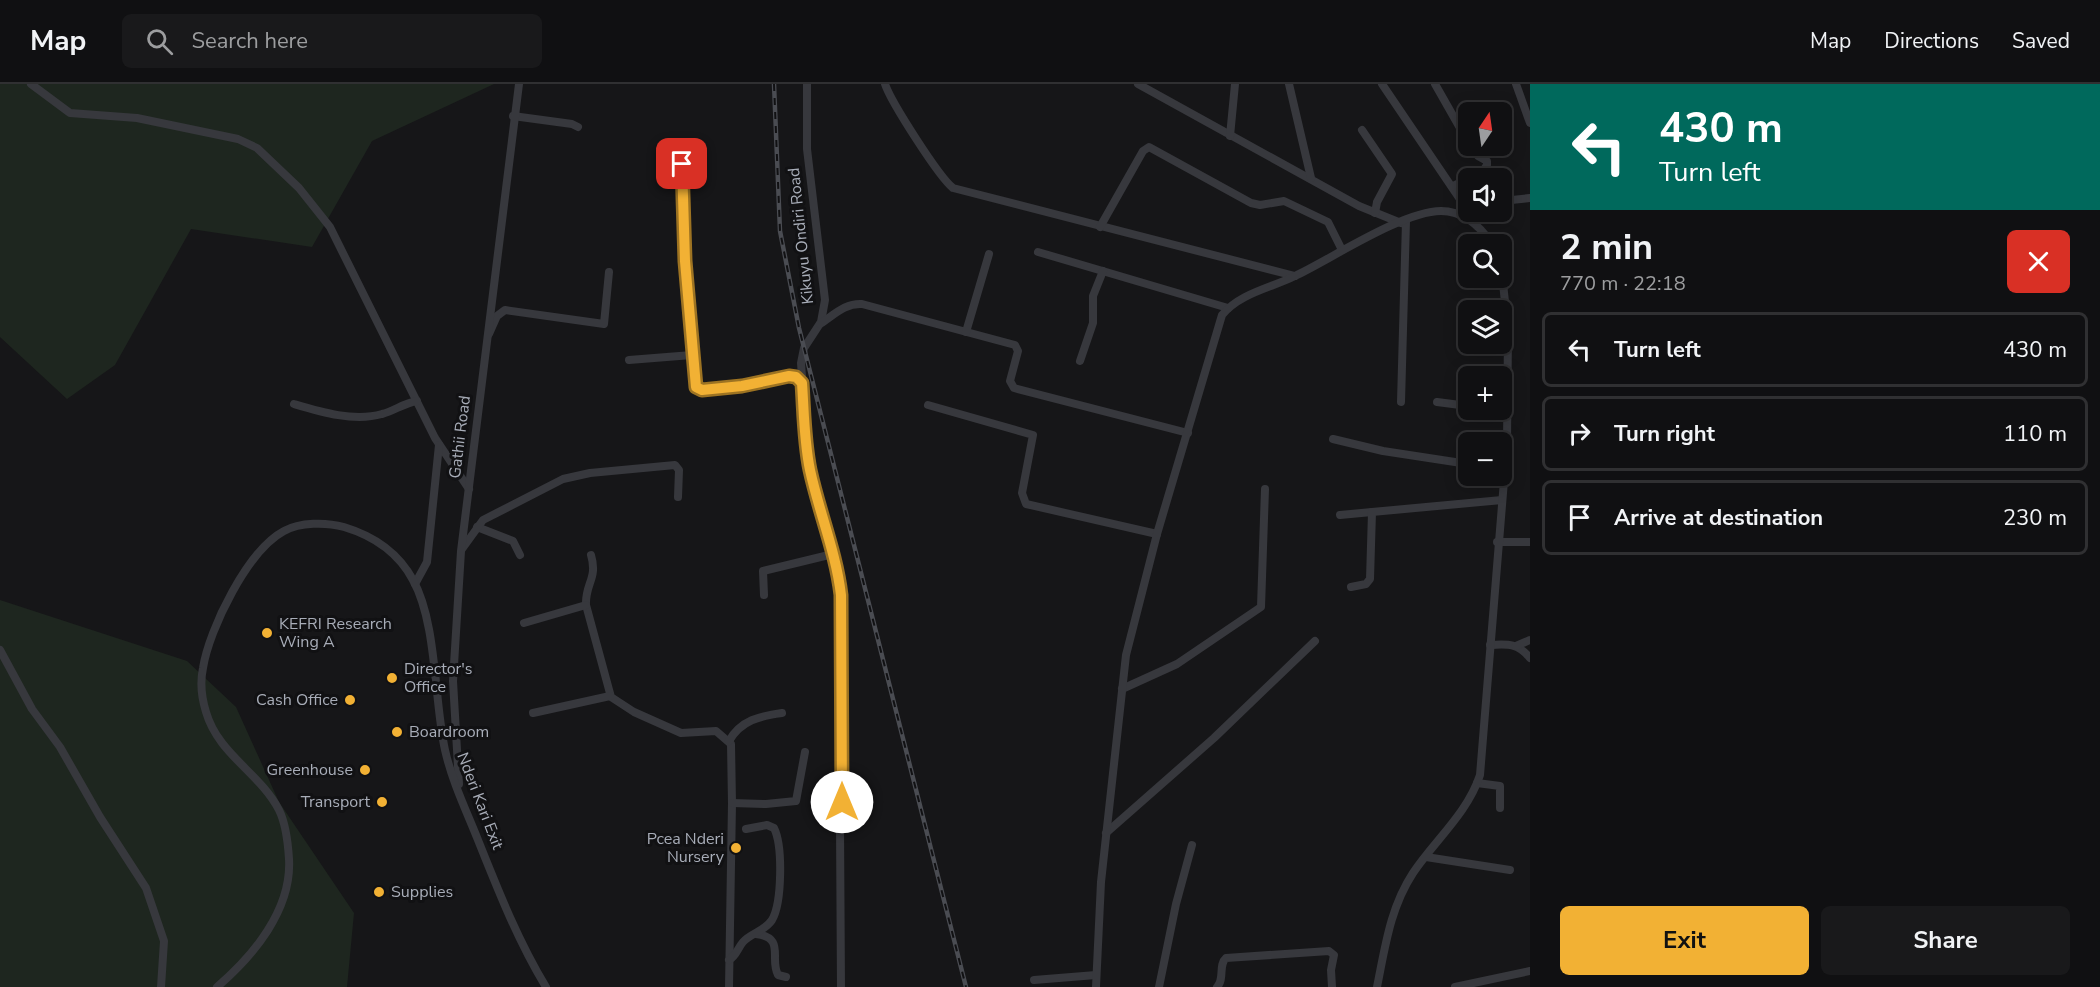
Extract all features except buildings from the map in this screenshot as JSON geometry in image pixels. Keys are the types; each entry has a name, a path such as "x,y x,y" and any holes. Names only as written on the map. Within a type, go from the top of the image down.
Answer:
{"street":[{"path":"31,84 70,113 137,118 238,139 257,148 305,194 330,227 439,445 470,489"},
{"name":"Gathii Road","path":"459,794 453,681 461,551 513,116 519,84"},
{"name":"Kikuyu Ondiri Road","path":"807,84 807,149 825,300 820,324 802,356 802,383 809,464 839,577 842,613 839,663 841,987"},
{"path":"885,84 900,113 952,188 1295,276"},
{"path":"1138,84 1359,206 1404,222"},
{"path":"1230,136 1235,84"},
{"path":"1289,84 1311,178"},
{"path":"1382,84 1458,196"},
{"path":"1435,84 1458,123"},
{"path":"1516,84 1530,123"},
{"path":"513,116 578,127"},
{"path":"1362,130 1392,174 1377,202 1375,213"},
{"path":"1100,227 1143,151 1149,147 1251,203 1260,205 1284,201 1328,222 1342,250"},
{"path":"1453,186 1483,171 1487,165 1480,156"},
{"path":"682,164 685,261 695,385 698,389 742,386 789,376 796,377 802,383"},
{"path":"1512,200 1530,198"},
{"path":"1096,987 1106,833 1122,689 1133,622 1215,332 1228,308 1248,295 1295,276 1342,250 1404,222 1432,211 1458,212"},
{"path":"1401,402 1404,222"},
{"path":"1474,222 1484,234"},
{"path":"1038,252 1228,308"},
{"path":"966,332 989,254"},
{"path":"1080,361 1093,323 1093,296 1104,271"},
{"path":"487,339 497,316 505,310 604,324 609,272"},
{"path":"1504,288 1508,322 1506,366"},
{"path":"820,324 852,303 1018,347 1010,381 1014,388 1188,433"},
{"path":"629,360 692,355"},
{"path":"294,404 347,416 368,416 386,413 417,401"},
{"path":"1437,402 1458,405"},
{"path":"928,405 1033,435 1022,493 1026,504 1157,534"},
{"path":"1333,440 1383,451 1458,462"},
{"path":"415,584 427,562 439,445"},
{"path":"461,551 477,527 495,512 563,479 590,473 675,465 679,470 678,497"},
{"path":"1377,987 1398,900 1414,871 1466,805 1477,783 1482,762 1502,486"},
{"path":"1122,689 1177,664 1261,607 1265,489"},
{"path":"1340,515 1502,500"},
{"path":"1351,587 1366,584 1370,579 1372,512"},
{"name":"Nderi Kari Exit","path":"217,987 249,957 262,939 280,906 290,873 285,826 279,809 221,744 205,710 203,668 219,622 257,552 281,532 297,527 335,525 362,533 393,552 415,584 425,617 445,753 459,794 508,913 546,987"},
{"path":"477,527 513,541 520,555"},
{"path":"1497,542 1530,542"},
{"path":"764,595 763,571 833,554"},
{"path":"591,555 595,570 586,591 586,606 610,696 634,712 681,733 716,731 729,741 732,802 729,987"},
{"path":"524,623 586,606"},
{"path":"1490,645 1516,646 1530,640"},
{"path":"1106,833 1214,738 1315,641"},
{"path":"1516,646 1530,658"},
{"path":"0,650 32,709 60,747 99,817 146,888 164,941 161,987"},
{"path":"532,713 610,696"},
{"path":"729,741 734,732 746,722 765,715 782,713"},
{"path":"732,802 766,804 795,801 805,752"},
{"path":"1477,783 1500,786 1500,808"},
{"path":"729,960 744,941 770,922 775,913 781,863 779,841 774,828 767,825 746,829"},
{"path":"1159,987 1176,904 1192,845"},
{"path":"1426,857 1510,870"},
{"path":"756,934 768,937 773,942 776,950 776,970 778,975 786,977"},
{"path":"1217,987 1220,983 1222,962 1226,958 1329,951 1334,955 1331,970 1332,987"},
{"path":"1455,987 1530,971"},
{"path":"1034,980 1096,975"}],"shaded area":[{"path":"0,84 494,84 372,141 312,247 191,229 115,365 67,399 0,337"},
{"path":"0,600 187,661 236,707 279,802 354,913 347,987 0,987"}],"railway":[{"path":"774,84 780,231 799,328 966,987"}],"place":[{"name":"KEFRI Research Wing A","path":"267,633"},
{"name":"Director's Office","path":"392,678"},
{"name":"Cash Office","path":"350,700"},
{"name":"Boardroom","path":"397,732"},
{"name":"Greenhouse","path":"365,770"},
{"name":"Transport","path":"382,802"},
{"name":"Pcea Nderi Nursery","path":"736,848"},
{"name":"Supplies","path":"379,892"}],"route":[{"path":"682,164 685,261 696,387 702,390 742,386 789,376 796,377 802,383 804,426 810,471 839,577 841,595 839,670 842,802"}]}
